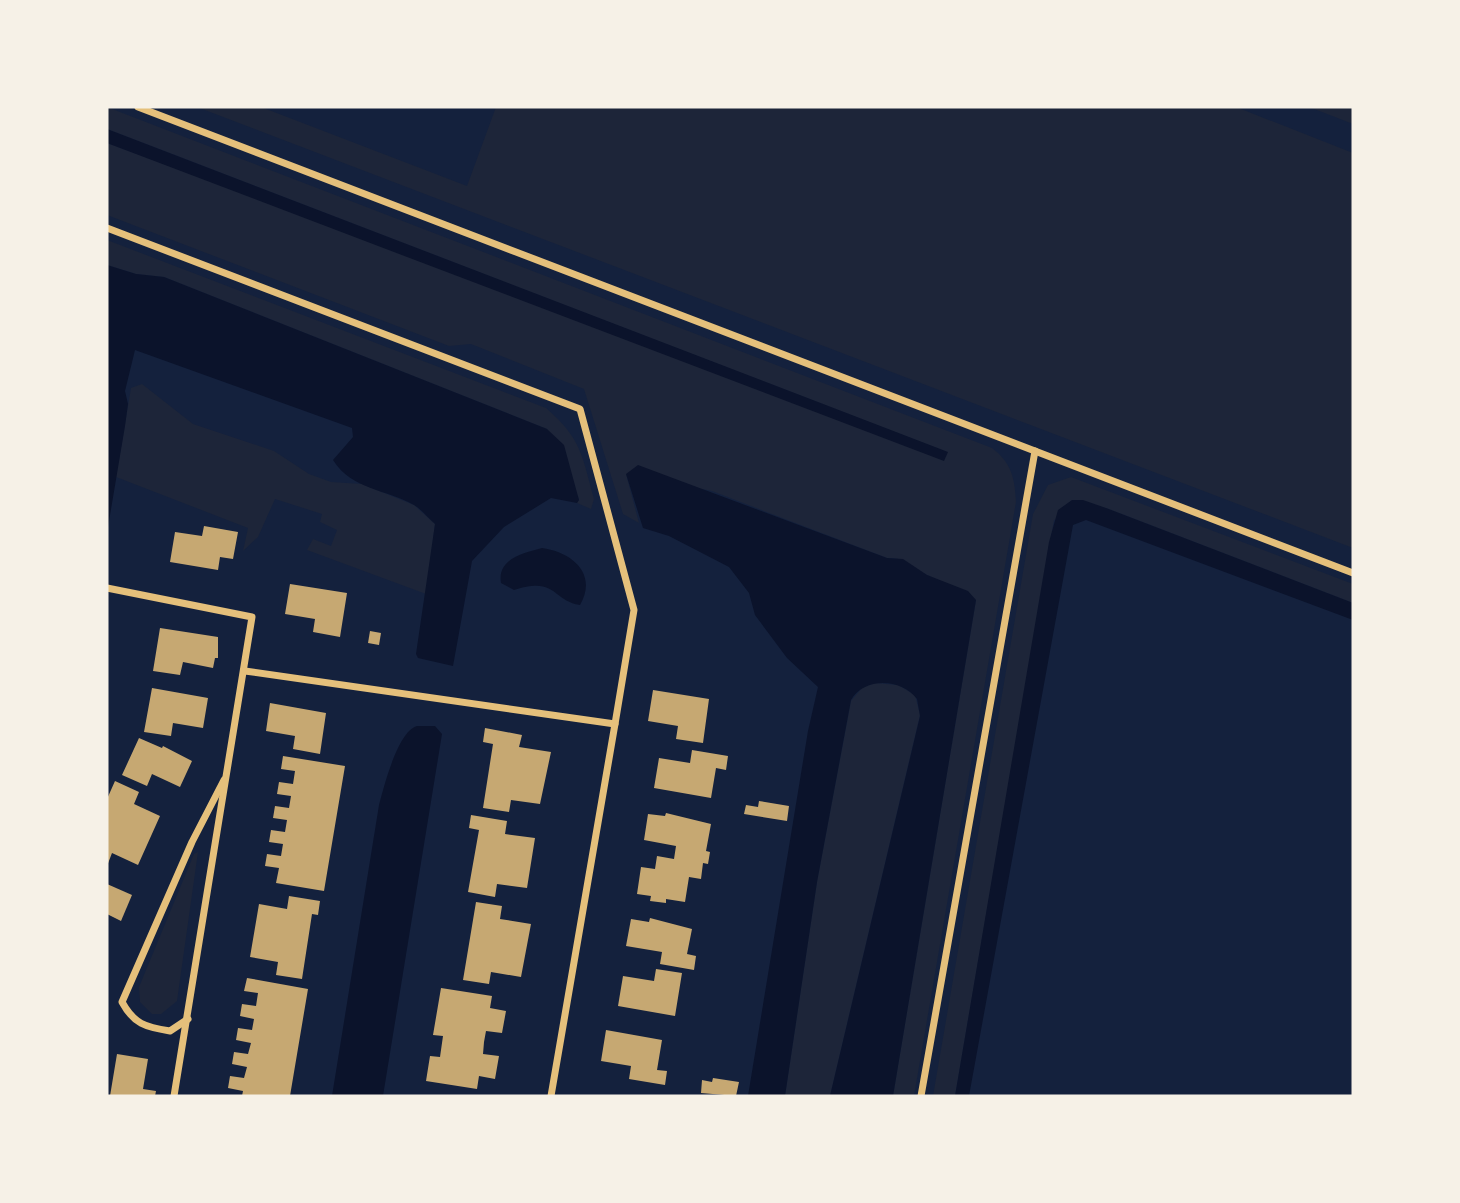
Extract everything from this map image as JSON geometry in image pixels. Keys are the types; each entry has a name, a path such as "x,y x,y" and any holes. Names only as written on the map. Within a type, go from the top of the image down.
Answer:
{"street":[{"path":"138,107 1353,573"},
{"path":"107,228 580,409 634,610 552,1096"},
{"path":"921,1096 1035,451"},
{"path":"107,588 252,617 174,1096"},
{"path":"245,671 615,724"},
{"path":"188,1019 170,1031 151,1028 131,1017 122,1002 192,842 228,773"}],"shaded area":[{"path":"107,107 992,448 1004,459 1013,478 1016,502 914,1096 893,1096 976,600 964,591 927,575 904,561 887,558 712,491 626,474 639,523 623,514 584,389 471,344 449,346 107,215 107,143 947,452 107,129"},
{"path":"197,107 261,107 467,186 496,107 1236,107 1353,153 1353,548"},
{"path":"1309,107 1353,107 1353,124"},
{"path":"107,129 948,452 944,461 107,143"},
{"path":"107,240 546,408 567,429 579,449 594,499 591,509 577,503 579,499 547,429 164,277 136,274 107,265"},
{"path":"107,265 136,274 164,277 547,429 564,445 579,500 577,503 551,498 504,527 472,561 453,666 418,658 416,654 435,524 414,505 370,488 341,470 333,460 353,437 352,428 135,350 125,391 128,404 107,533"},
{"path":"142,384 193,424 274,451 309,474 331,482 362,484 414,505 435,524 426,594 307,550 313,539 331,546 337,530 320,522 322,514 275,499 258,537 243,551 248,528 116,477 131,388"},
{"path":"638,465 887,558 903,559 927,575 968,591 976,600 893,1096 830,1096 920,716 917,699 902,687 883,683 865,687 851,700 817,882 785,1096 748,1096 808,731 818,687 787,658 755,615 749,593 729,567 669,536 643,528 626,474"},
{"path":"1071,477 1353,584 1353,603 1106,508 1054,520 955,1096 933,1096 1033,514 1048,485"},
{"path":"1072,500 1083,500 1106,508 1353,603 1353,620 1086,520 1073,525 969,1096 955,1096 1049,542 1058,510"},
{"path":"542,548 563,554 579,566 586,584 580,605 564,599 546,587 528,586 514,590 501,583 503,568 507,563 520,555"},
{"path":"875,683 898,685 915,695 920,715 830,1096 785,1096 817,882 851,701 862,688"},
{"path":"417,726 435,726 442,734 383,1096 332,1096 379,805 398,748 410,730"},
{"path":"198,852 177,1001 161,1014 152,1014 140,1002 139,987 194,854"}],"building":[{"path":"204,526 238,532 233,559 220,557 218,570 170,562 175,532 202,536"},
{"path":"290,584 347,593 340,637 313,632 315,619 285,614"},
{"path":"160,628 218,637 218,658 215,658 213,668 183,662 180,675 153,671"},
{"path":"370,631 381,633 379,645 368,643"},
{"path":"152,688 208,698 203,728 173,723 171,736 144,732"},
{"path":"653,690 709,699 703,743 676,739 678,726 648,721"},
{"path":"270,703 326,713 320,754 293,749 295,736 266,731"},
{"path":"485,728 522,735 519,747 551,752 540,804 511,800 509,812 483,808 493,744 483,742"},
{"path":"139,738 162,748 163,746 192,761 180,787 152,774 147,786 122,775"},
{"path":"692,750 728,756 726,770 716,768 711,798 654,788 659,758 690,763"},
{"path":"283,756 345,766 324,891 276,883 279,868 265,866 267,854 281,856 283,844 269,842 271,830 285,832 287,820 273,818 275,806 289,808 291,796 277,794 279,782 293,784 295,771 281,769"},
{"path":"115,781 139,792 134,804 160,816 138,865 112,853 107,866 107,799"},
{"path":"759,801 789,806 787,821 744,814 746,805 758,807"},
{"path":"666,813 711,824 706,851 710,852 708,864 703,863 701,879 689,877 685,902 666,899 666,903 650,901 651,896 637,894 641,867 655,869 657,856 674,859 676,846 644,840 648,814 665,816"},
{"path":"471,815 507,821 505,834 535,838 527,888 497,884 495,897 468,892 479,830 469,828"},
{"path":"107,884 132,895 121,921 107,914"},
{"path":"289,896 320,901 318,915 312,914 302,979 276,975 278,962 250,957 259,904 287,909"},
{"path":"476,902 502,906 500,919 531,924 521,977 491,972 489,984 463,980"},
{"path":"650,918 692,929 687,954 696,956 694,970 660,964 662,952 626,946 631,919 649,922"},
{"path":"656,969 682,973 675,1016 618,1006 623,976 654,981"},
{"path":"247,978 308,989 290,1096 242,1096 243,1091 228,1088 230,1076 244,1078 247,1067 232,1064 234,1052 248,1054 251,1043 236,1040 238,1028 252,1030 254,1019 240,1016 242,1004 256,1006 258,993 244,991"},
{"path":"441,988 492,996 490,1008 506,1011 502,1033 486,1031 484,1042 483,1054 499,1056 495,1079 479,1076 477,1089 426,1081 430,1056 440,1057 443,1036 433,1035"},
{"path":"606,1030 662,1040 657,1070 667,1071 665,1085 629,1079 631,1066 601,1061"},
{"path":"117,1054 148,1059 143,1089 156,1091 155,1096 110,1096"},
{"path":"713,1078 739,1082 736,1096 701,1093 702,1080 712,1082"}]}
